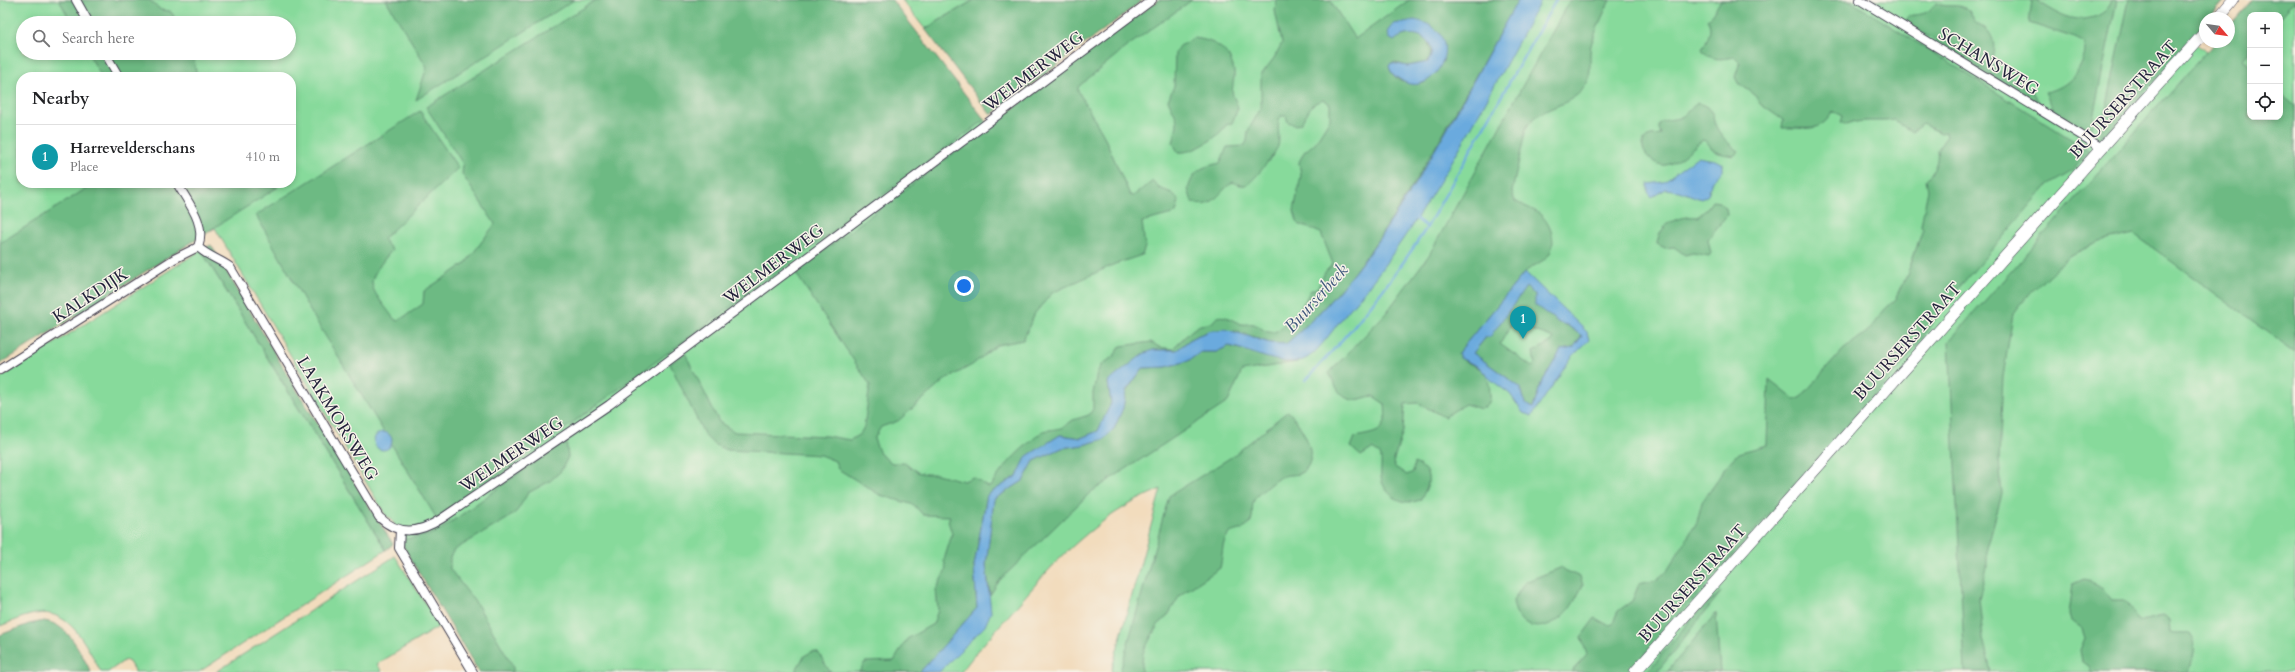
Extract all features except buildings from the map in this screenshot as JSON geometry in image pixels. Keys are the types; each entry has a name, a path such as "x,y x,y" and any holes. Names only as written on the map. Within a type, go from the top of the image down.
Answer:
{"main road":[{"path":"2223,12 2233,0"},
{"name":"BUURSERSTRAAT","path":"1635,672 2199,39"}],"street":[{"path":"76,0 85,16"},
{"name":"WELMERWEG","path":"400,530 418,531 429,527 609,405 1152,0"},
{"name":"SCHANSWEG","path":"1860,0 2102,148"},
{"path":"109,60 116,72"},
{"path":"180,188 202,227 202,238 198,247"},
{"name":"LAAKMORSWEG","path":"198,247 206,254 230,267 379,517 392,528 400,530"},
{"name":"KALKDIJK","path":"0,370 174,259 198,247"},
{"path":"400,530 399,548 474,672"}],"green space":[{"path":"0,0 888,0 980,119 983,117 990,127 1158,0 2225,0 2215,12 2199,12 2199,30 2191,39 2199,46 2199,48 2201,48 2223,67 2247,39 2247,120 2283,120 2283,12 2295,0 2295,672 1111,672 1161,489 1116,512 1096,526 1060,558 961,672 483,672 391,519 386,516 215,228 0,362"},
{"path":"59,0 149,0 161,10 170,11 174,16 68,16"},
{"path":"386,0 574,0 416,100 427,67"},
{"path":"596,0 892,0 985,120 567,427 437,519 309,309 256,215 420,111 458,168 383,239 392,250 376,271 372,285 379,299 394,319 398,321 423,304 424,291 465,264 495,224 462,174 463,164 426,107"},
{"path":"902,0 974,0 925,29"},
{"path":"974,0 1143,0 991,115 925,29"},
{"path":"1158,0 1192,0 1125,48 1078,87 1078,91 1104,136 1130,195 1133,196 1153,181 1159,188 1172,193 1179,201 1176,213 1142,222 1145,247 1142,255 1115,264 1052,293 1035,313 1023,340 997,345 972,365 945,380 898,421 881,427 874,439 880,454 892,463 906,463 917,472 937,474 964,481 973,477 988,487 991,486 1002,470 1015,456 1043,431 1062,428 1073,420 1089,415 1093,409 1093,393 1097,373 1101,365 1113,357 1121,346 1151,342 1159,347 1172,349 1192,330 1200,325 1212,323 1215,319 1222,316 1242,324 1254,324 1268,332 1275,331 1296,313 1302,306 1310,291 1318,287 1325,272 1333,264 1321,233 1298,224 1294,211 1301,175 1299,162 1304,152 1315,143 1330,119 1330,104 1323,99 1312,105 1301,123 1296,125 1288,122 1286,116 1281,116 1278,123 1278,146 1264,166 1248,184 1242,185 1233,182 1215,199 1205,204 1192,202 1188,189 1190,182 1196,173 1208,166 1220,163 1227,147 1244,146 1247,141 1248,131 1261,108 1261,75 1274,58 1282,43 1275,11 1276,0 1330,0 1355,39 1409,0 1518,0 1441,137 1391,220 1353,273 1310,322 1286,344 1270,343 1238,331 1209,331 1192,338 1177,350 1153,350 1108,382 1111,403 1098,431 1081,438 1060,435 1028,456 1017,476 987,495 974,566 977,608 920,672 859,672 865,662 894,661 907,639 933,624 938,610 936,590 946,569 944,560 952,534 948,521 950,516 923,515 914,505 880,495 838,469 835,461 820,455 727,450 715,445 705,436 670,364 685,353 719,422 735,432 827,436 850,440 860,434 864,427 870,385 795,272","holes":["1424,22 1444,60 1424,83 1408,83 1398,79 1394,76 1389,66 1393,62 1407,66 1428,62 1430,57 1430,47 1425,39 1416,34 1407,34 1398,37"]},
{"path":"1570,0 1610,0 1591,45 1590,74 1583,89 1577,95 1570,100 1538,115 1526,128 1512,192 1515,201 1540,214 1544,218 1552,234 1553,245 1551,251 1546,258 1525,272 1458,353 1466,362 1482,370 1486,375 1489,383 1490,397 1487,405 1481,409 1465,404 1444,417 1418,403 1405,404 1403,431 1393,463 1395,467 1407,475 1413,472 1414,463 1420,466 1427,474 1428,484 1420,500 1414,502 1403,501 1388,492 1382,482 1380,454 1372,449 1361,456 1351,447 1355,437 1380,430 1385,421 1385,404 1373,396 1354,400 1345,397 1338,390 1329,373 1386,313 1429,255"},
{"path":"1721,0 1849,0 2090,151 2071,172 2047,186 1949,299 1908,358 1629,672 1571,672 1587,655 1581,637 1595,618 1608,625 1612,624 1618,611 1632,601 1639,584 1656,580 1667,571 1697,522 1702,502 1725,467 1738,453 1767,445 1769,379 1795,400 1801,397 1843,350 1868,331 1885,309 1896,299 1907,275 1923,229 1921,225 1928,190 1926,179 1935,166 1937,150 1947,136 1945,132 1941,133 1922,124 1912,132 1894,120 1864,121 1846,125 1841,122 1843,116 1835,112 1817,127 1782,128 1783,120 1760,104 1754,94 1738,83 1735,77 1740,62 1735,57 1717,59 1709,56 1702,49 1710,31 1707,20"},
{"path":"2032,0 2036,0 2064,16 2086,19 2094,17 2105,11 2112,0 2117,0 2089,137 2058,118 2045,92 2053,90 2068,82 2074,75 2083,60 2085,43 2075,38 2029,23"},
{"path":"2129,0 2225,0 2214,12 2199,12 2199,30 2099,143"},
{"path":"2252,0 2295,0 2295,4 2293,3 2283,15 2283,12 2247,12 2247,54 2243,59 2247,64 2247,120 2283,120 2283,96 2295,106 2295,352 2134,234 2099,242 2069,256 2030,293 2013,314 2003,377 1999,460 2002,494 1987,548 1987,568 1979,598 1983,638 1991,672 1965,672 1949,341 2210,48 2235,48 2235,19"},
{"path":"1936,3 1960,6 1967,9 1975,22 1990,33 1992,37 1994,51 1991,61 1995,68 2033,91 2041,107 1905,22 1909,16 1927,12"},
{"path":"1193,38 1208,41 1220,47 1229,57 1234,71 1232,90 1233,96 1238,108 1232,123 1226,125 1211,140 1198,148 1178,152 1173,143 1177,120 1168,100 1174,86 1175,52 1180,46"},
{"path":"92,60 194,60 196,72 99,72"},
{"path":"1697,102 1707,107 1713,114 1715,125 1718,130 1730,144 1739,151 1734,156 1719,153 1703,140 1681,158 1666,165 1656,163 1646,155 1643,145 1644,141 1650,136 1661,135 1659,125 1661,122 1681,117"},
{"path":"87,188 276,188 0,364 0,243"},
{"path":"1712,201 1720,202 1726,208 1727,215 1708,239 1711,253 1709,256 1693,253 1685,255 1674,247 1665,248 1657,244 1661,231 1671,222 1677,219 1697,217 1706,210"},
{"path":"211,245 293,384 393,544 386,550 201,250"},
{"path":"201,250 386,550 199,672 135,672 129,662 125,660 108,672 101,672 90,651 76,631 68,623 58,617 47,613 35,614 0,626 0,378"},
{"path":"1526,287 1535,295 1536,301 1559,323 1567,325 1582,336 1573,348 1561,350 1541,384 1533,408 1527,405 1524,400 1521,388 1473,353 1516,301 1516,298","holes":["1519,312 1527,315 1529,329 1554,338 1551,342 1533,352 1535,364 1532,367 1500,344"]},
{"path":"1229,346 1285,362 1297,362 1242,371 1228,402 1091,492 1000,580 990,595 986,565 994,499 1023,481 1034,461 1062,448 1083,445 1104,439 1114,429 1123,408 1126,392 1143,368 1166,367 1188,361 1201,352 1216,352"},
{"path":"1288,411 1298,424 1307,441 1310,450 1308,466 1300,473 1281,477 1256,497 1253,504 1252,518 1249,525 1243,529 1231,533 1226,538 1223,546 1220,568 1180,595 1167,617 1160,622 1143,653 1141,672 1120,672 1169,496 1233,456"},
{"path":"566,439 568,457 561,471 550,481 528,493 517,511 507,519 454,550 450,557 450,569 478,606 513,666 513,672 479,672 401,543 405,539 429,535 443,528"},
{"path":"395,556 440,626 377,664 382,672 216,672"},
{"path":"1560,568 1580,577 1583,585 1572,606 1555,622 1539,627 1531,626 1525,623 1519,618 1515,611 1513,601 1525,582"},
{"path":"2084,579 2096,584 2111,600 2124,600 2139,619 2143,621 2162,616 2169,620 2170,632 2185,633 2190,635 2195,644 2194,656 2189,672 2091,672 2090,667 2082,661 2080,650 2085,638 2082,629 2071,621 2069,614 2073,584"},
{"path":"1721,592 1657,672 1647,672 1697,612"},
{"path":"1716,613 1720,672 1667,672"},
{"path":"44,621 53,623 67,633 78,648 91,672 0,672 0,635 29,624"},
{"path":"813,651 818,652 830,672 795,672 804,656"}],"water":[{"path":"1518,0 1541,0 1474,123 1426,204 1373,281 1321,345 1312,355 1299,361 1279,361 1229,346 1216,352 1201,352 1188,361 1166,367 1143,368 1126,391 1123,408 1114,429 1104,439 1083,445 1062,448 1034,461 1023,481 994,499 986,565 991,612 985,626 939,672 920,672 977,608 974,566 987,495 1017,476 1027,456 1060,435 1081,438 1098,431 1111,403 1108,382 1143,354 1153,350 1177,350 1192,338 1209,331 1225,329 1270,343 1286,344 1322,309 1356,270 1387,228 1443,137"},
{"path":"1414,20 1432,26 1442,37 1445,49 1442,62 1435,74 1425,82 1413,84 1401,80 1395,76 1389,66 1391,63 1408,66 1428,62 1431,54 1431,47 1428,41 1423,37 1408,34 1401,36 1394,41 1389,38 1388,32 1394,24"},
{"path":"1697,157 1715,160 1723,164 1723,171 1712,180 1708,195 1701,199 1679,191 1666,189 1652,197 1648,192 1648,184 1663,182"},
{"path":"1525,272 1587,332 1589,340 1571,358 1532,416 1523,413 1510,394 1490,379 1479,367 1460,358 1458,353","holes":["1526,287 1535,295 1535,305 1559,323 1567,325 1582,336 1573,348 1561,350 1541,384 1533,408 1527,405 1521,388 1473,353 1486,337 1490,337"]},
{"path":"383,432 389,435 392,441 389,447 383,450 377,447 374,441 377,435"}],"waterway":[{"path":"1427,227 1556,0"},
{"path":"1306,380 1339,344 1370,306 1414,247 1427,227 1414,217"}],"place":[{"name":"Harrevelderschans","path":"1523,339"}],"water label":[{"name":"Buurserbeek","path":"1316,298"}]}
